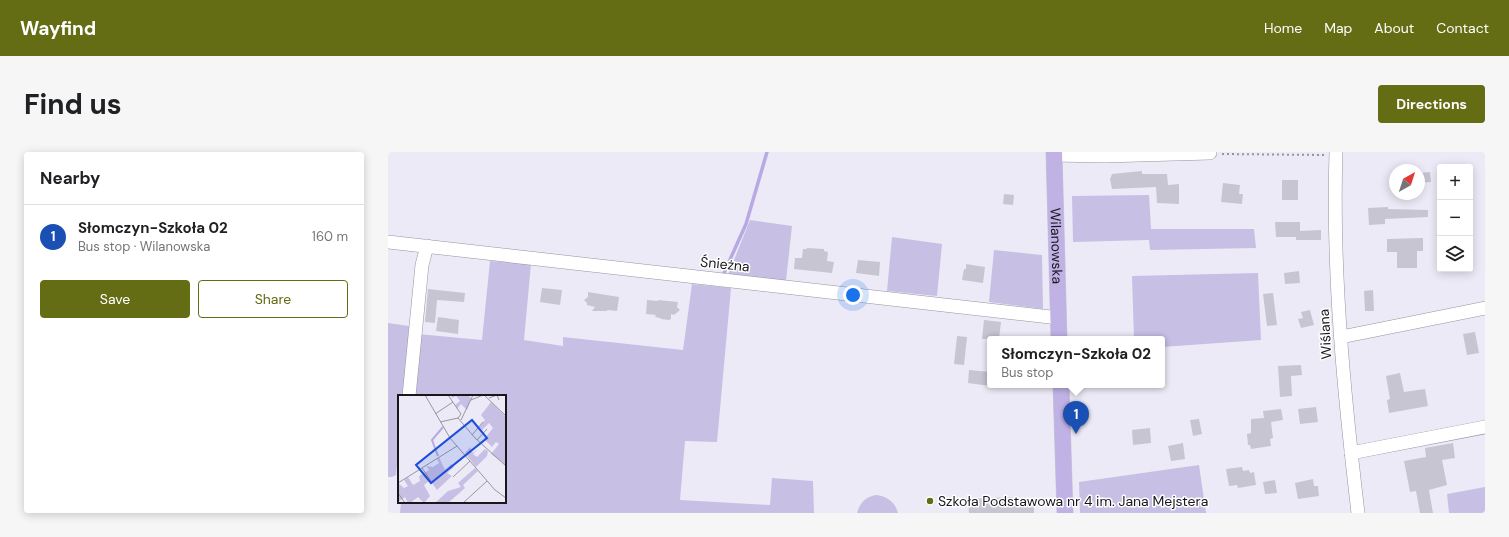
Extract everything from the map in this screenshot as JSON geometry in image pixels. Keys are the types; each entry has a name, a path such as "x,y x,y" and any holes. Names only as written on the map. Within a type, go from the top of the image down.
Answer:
{"main road":[{"name":"Wilanowska","path":"1054,153 1059,336"},
{"path":"1061,388 1065,513"}],"street":[{"path":"1054,153 1104,156 1210,153"},
{"name":"Wiślana","path":"1336,154 1336,220 1341,337 1346,404 1358,513"},
{"name":"Śnieżna","path":"388,242 1059,318"},
{"path":"409,395 422,265 426,246"},
{"path":"1341,337 1485,308"},
{"path":"1351,453 1485,427"}],"path":[{"path":"1210,153 1322,154 1327,156 1336,154"}],"shaded area":[{"path":"1149,195 1151,229 1254,229 1256,248 1150,250 1149,240 1073,242 1072,196"},
{"path":"750,220 792,226 786,281 728,275"},
{"path":"892,237 942,244 937,296 887,291"},
{"path":"994,250 1042,255 1043,309 989,302"},
{"path":"490,261 531,264 524,340 563,346 563,337 683,350 692,284 731,288 717,442 685,441 680,500 770,505 772,478 813,481 814,513 400,513 401,503 506,503 506,395 412,395 418,334 482,340"},
{"path":"1258,273 1261,340 1165,347 1165,336 1134,336 1132,276"},
{"path":"388,323 409,326 404,395 398,395 398,455 396,475 388,477"},
{"path":"1199,465 1206,513 1080,513 1079,482"},
{"path":"1485,487 1485,513 1449,513 1447,494"},
{"path":"876,495 890,500 898,513 857,513 864,501 869,497"}],"building":[{"path":"1142,171 1142,174 1167,174 1168,185 1179,184 1179,204 1157,203 1156,187 1112,189 1110,179 1112,174"},
{"path":"1425,172 1430,172 1431,182 1425,182"},
{"path":"1282,180 1298,180 1298,200 1282,200"},
{"path":"1223,183 1240,185 1239,194 1243,194 1242,204 1221,202"},
{"path":"1004,194 1014,195 1013,205 1003,204"},
{"path":"1388,207 1388,209 1428,210 1428,217 1385,219 1385,224 1369,225 1368,208"},
{"path":"1275,222 1300,222 1300,231 1321,230 1321,240 1296,240 1296,237 1276,237"},
{"path":"1423,238 1423,251 1417,251 1417,268 1397,268 1397,252 1387,252 1387,239"},
{"path":"803,249 824,249 824,251 828,252 827,261 834,262 832,273 794,269 795,258 802,258"},
{"path":"858,260 880,262 879,276 856,273"},
{"path":"966,264 985,267 983,283 962,280 964,269 966,269"},
{"path":"1299,271 1300,283 1285,284 1284,273"},
{"path":"542,288 562,290 560,305 540,302"},
{"path":"428,289 465,293 464,302 437,300 435,323 425,322"},
{"path":"1373,290 1374,311 1365,311 1364,291"},
{"path":"588,292 619,297 617,311 592,311 595,307 587,305 584,300 588,297"},
{"path":"1273,293 1277,325 1267,326 1263,294"},
{"path":"647,300 678,302 677,307 680,310 674,315 671,314 671,319 669,320 661,319 655,317 656,315 646,314"},
{"path":"1310,310 1314,325 1301,328 1298,319 1303,318 1301,312"},
{"path":"438,317 459,320 458,334 436,331"},
{"path":"984,320 1001,322 999,336 987,336 987,339 982,339"},
{"path":"1475,332 1479,353 1467,355 1463,334"},
{"path":"957,336 967,337 964,365 954,364"},
{"path":"1301,365 1302,375 1291,376 1292,396 1280,397 1278,366"},
{"path":"969,370 987,372 987,386 968,383"},
{"path":"1400,373 1404,392 1425,389 1428,406 1389,413 1387,400 1390,399 1386,376"},
{"path":"1316,407 1318,422 1300,424 1298,409"},
{"path":"1281,409 1283,420 1271,422 1273,438 1270,439 1271,446 1251,449 1250,445 1248,445 1247,434 1251,433 1251,419 1264,418 1263,411"},
{"path":"1199,419 1202,434 1193,436 1190,420"},
{"path":"1150,428 1151,443 1133,445 1132,430"},
{"path":"1183,443 1185,459 1171,461 1168,446"},
{"path":"1453,443 1455,458 1442,460 1447,485 1429,490 1433,513 1420,513 1416,491 1410,492 1404,461 1426,457 1425,448"},
{"path":"1242,467 1243,471 1249,470 1250,473 1254,472 1256,485 1238,488 1237,485 1229,486 1226,469"},
{"path":"1313,479 1314,486 1318,486 1319,496 1298,499 1295,483"},
{"path":"1275,480 1277,493 1265,494 1263,482"},
{"path":"1012,497 1012,500 1034,499 1034,513 969,513 968,499"}],"waterway":[{"path":"724,273 746,224 767,152"}],"place":[{"name":"Słomczyn-Szkoła 02","path":"1076,434"},
{"name":"Szkoła Podstawowa nr 4 im. Jana Mejstera","path":"930,501"}]}
